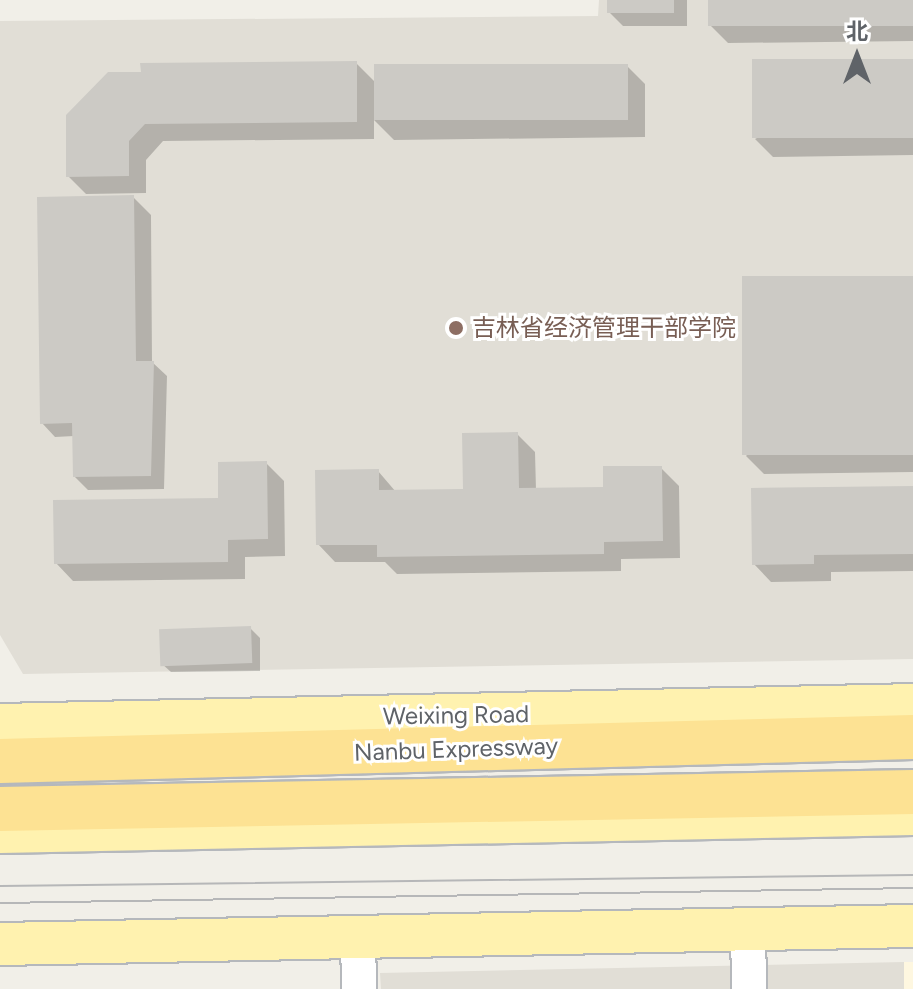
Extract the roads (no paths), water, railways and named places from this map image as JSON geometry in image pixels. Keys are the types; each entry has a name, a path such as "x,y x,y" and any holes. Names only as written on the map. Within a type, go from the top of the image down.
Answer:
{"highway":[{"name":"Nanbu Expressway","path":"0,761 913,737"},
{"name":"Nanbu Expressway","path":"0,809 913,792"}],"main road":[{"name":"Weixing Road","path":"0,725 913,705"},
{"path":"0,832 747,820 913,814"},
{"path":"747,820 913,821"},
{"path":"0,944 913,926"}],"lane":[{"path":"748,929 749,989"},
{"path":"358,936 359,989"}],"tram line":[{"path":"0,886 913,875"},
{"path":"0,903 913,888"}],"place":[{"name":"吉林省经济管理干部学院","path":"456,328"}]}
